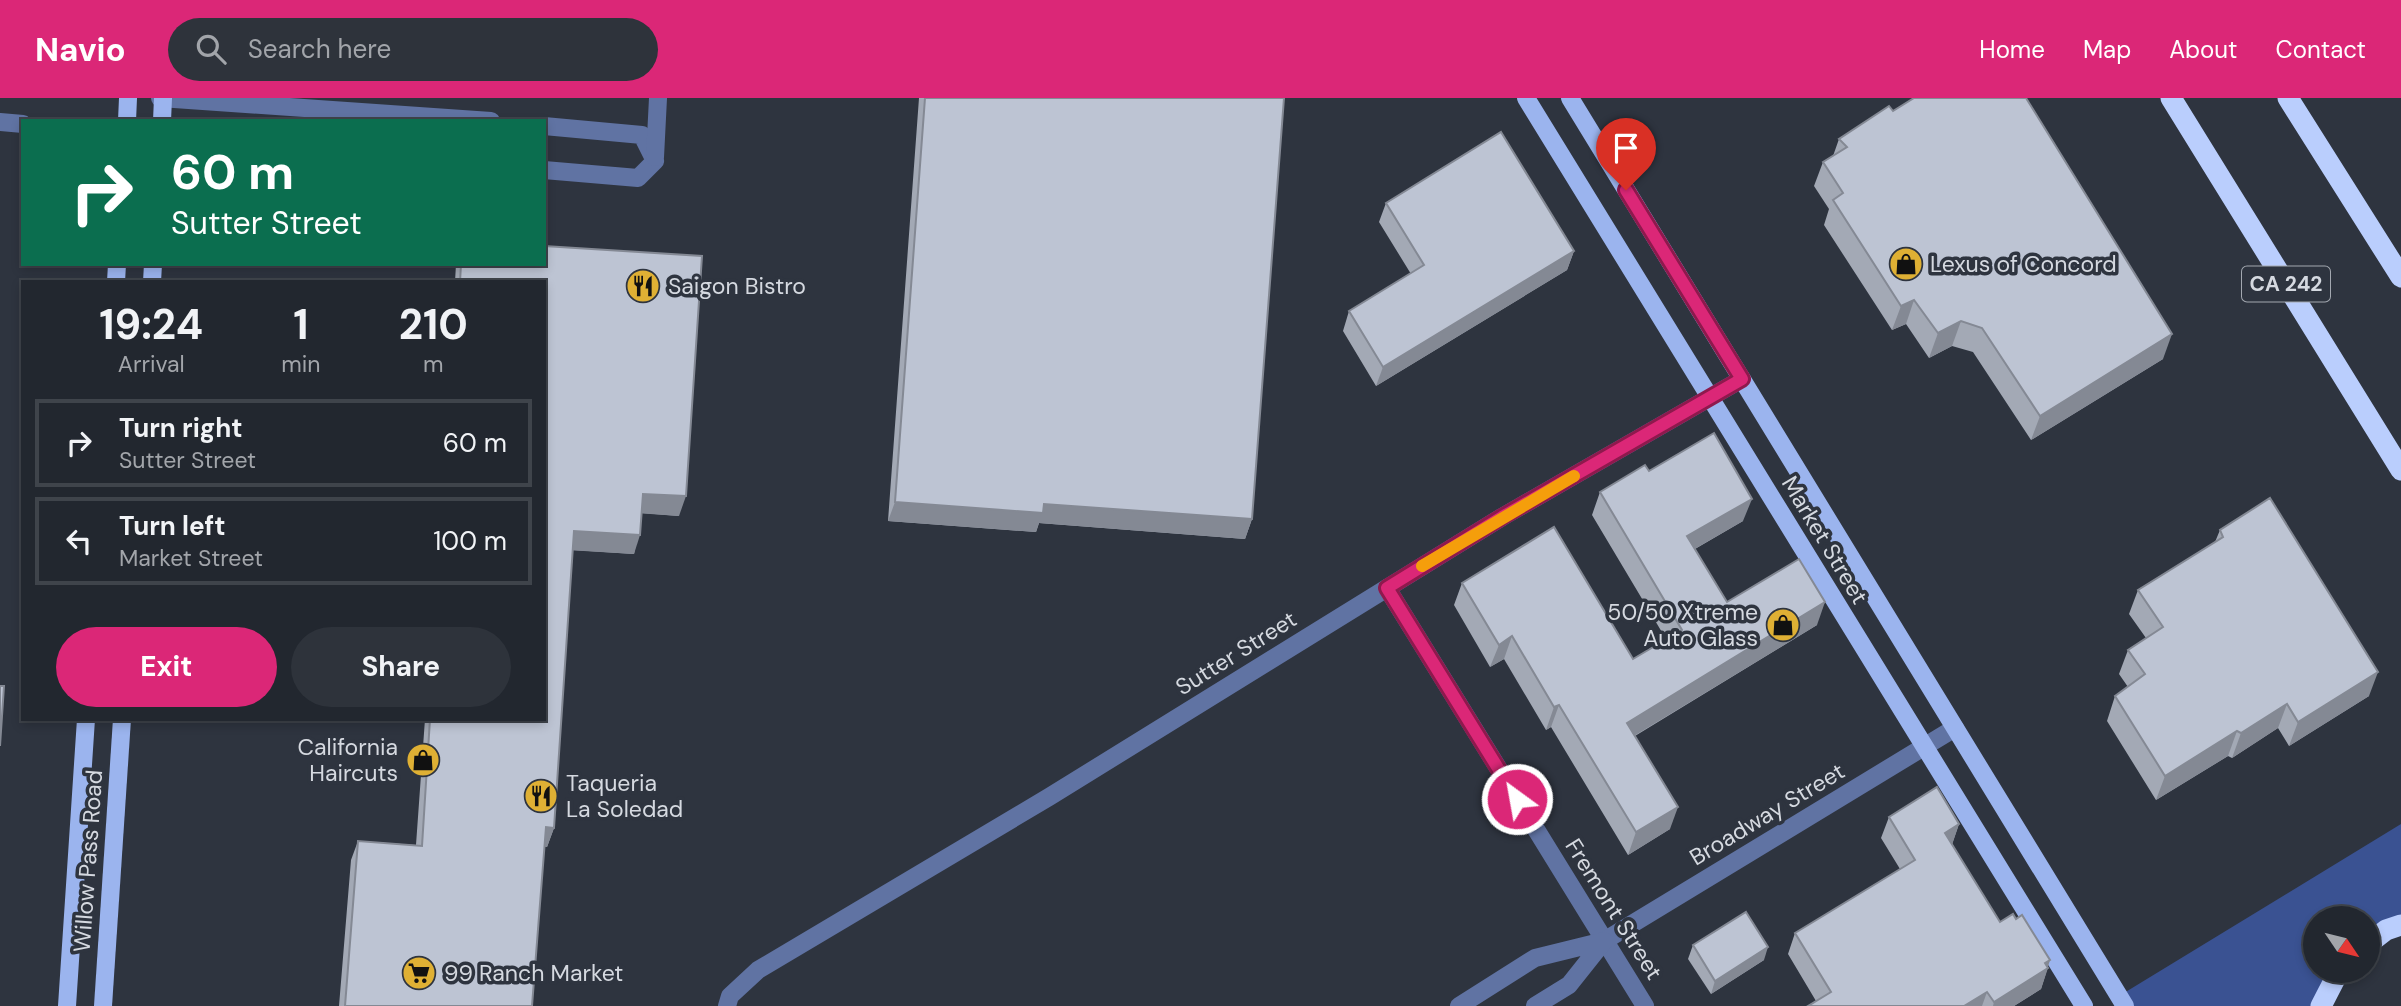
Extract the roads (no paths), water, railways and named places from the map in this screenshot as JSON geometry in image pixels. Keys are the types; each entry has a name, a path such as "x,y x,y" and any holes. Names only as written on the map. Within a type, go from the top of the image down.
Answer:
{"highway":[{"name":"CA 242","path":"2171,98 2401,470"},
{"path":"2288,98 2401,277"},
{"path":"2380,935 2401,925"},
{"path":"2321,1006 2332,984"}],"main road":[{"path":"127,119 128,98"},
{"path":"162,98 162,119"},
{"name":"Market Street","path":"1526,98 2084,1006"},
{"name":"Market Street","path":"1570,98 2125,1006"},
{"name":"Willow Pass Road","path":"67,1006 86,721"},
{"name":"Willow Pass Road","path":"103,1006 122,721"}],"street":[{"path":"162,98 462,119"},
{"path":"546,170 638,178 655,161 658,98"},
{"path":"0,122 21,124"},
{"path":"546,126 642,135 655,161"},
{"name":"Sutter Street","path":"727,1006 730,996 758,970 1049,797 1502,517 1742,379"},
{"name":"Fremont Street","path":"1387,588 1645,1006"},
{"name":"Broadway Street","path":"1459,1006 1535,958 1604,941 1955,728"},
{"name":"Broadway Street","path":"1535,1006 1569,985 1604,941"}],"place":[{"name":"Lexus of Concord","path":"1906,264"},
{"name":"Saigon Bistro","path":"643,286"},
{"name":"50/50 Xtreme Auto Glass","path":"1783,625"},
{"name":"California Haircuts","path":"423,760"},
{"name":"Taqueria La Soledad","path":"541,796"},
{"name":"99 Ranch Market","path":"419,973"}]}
